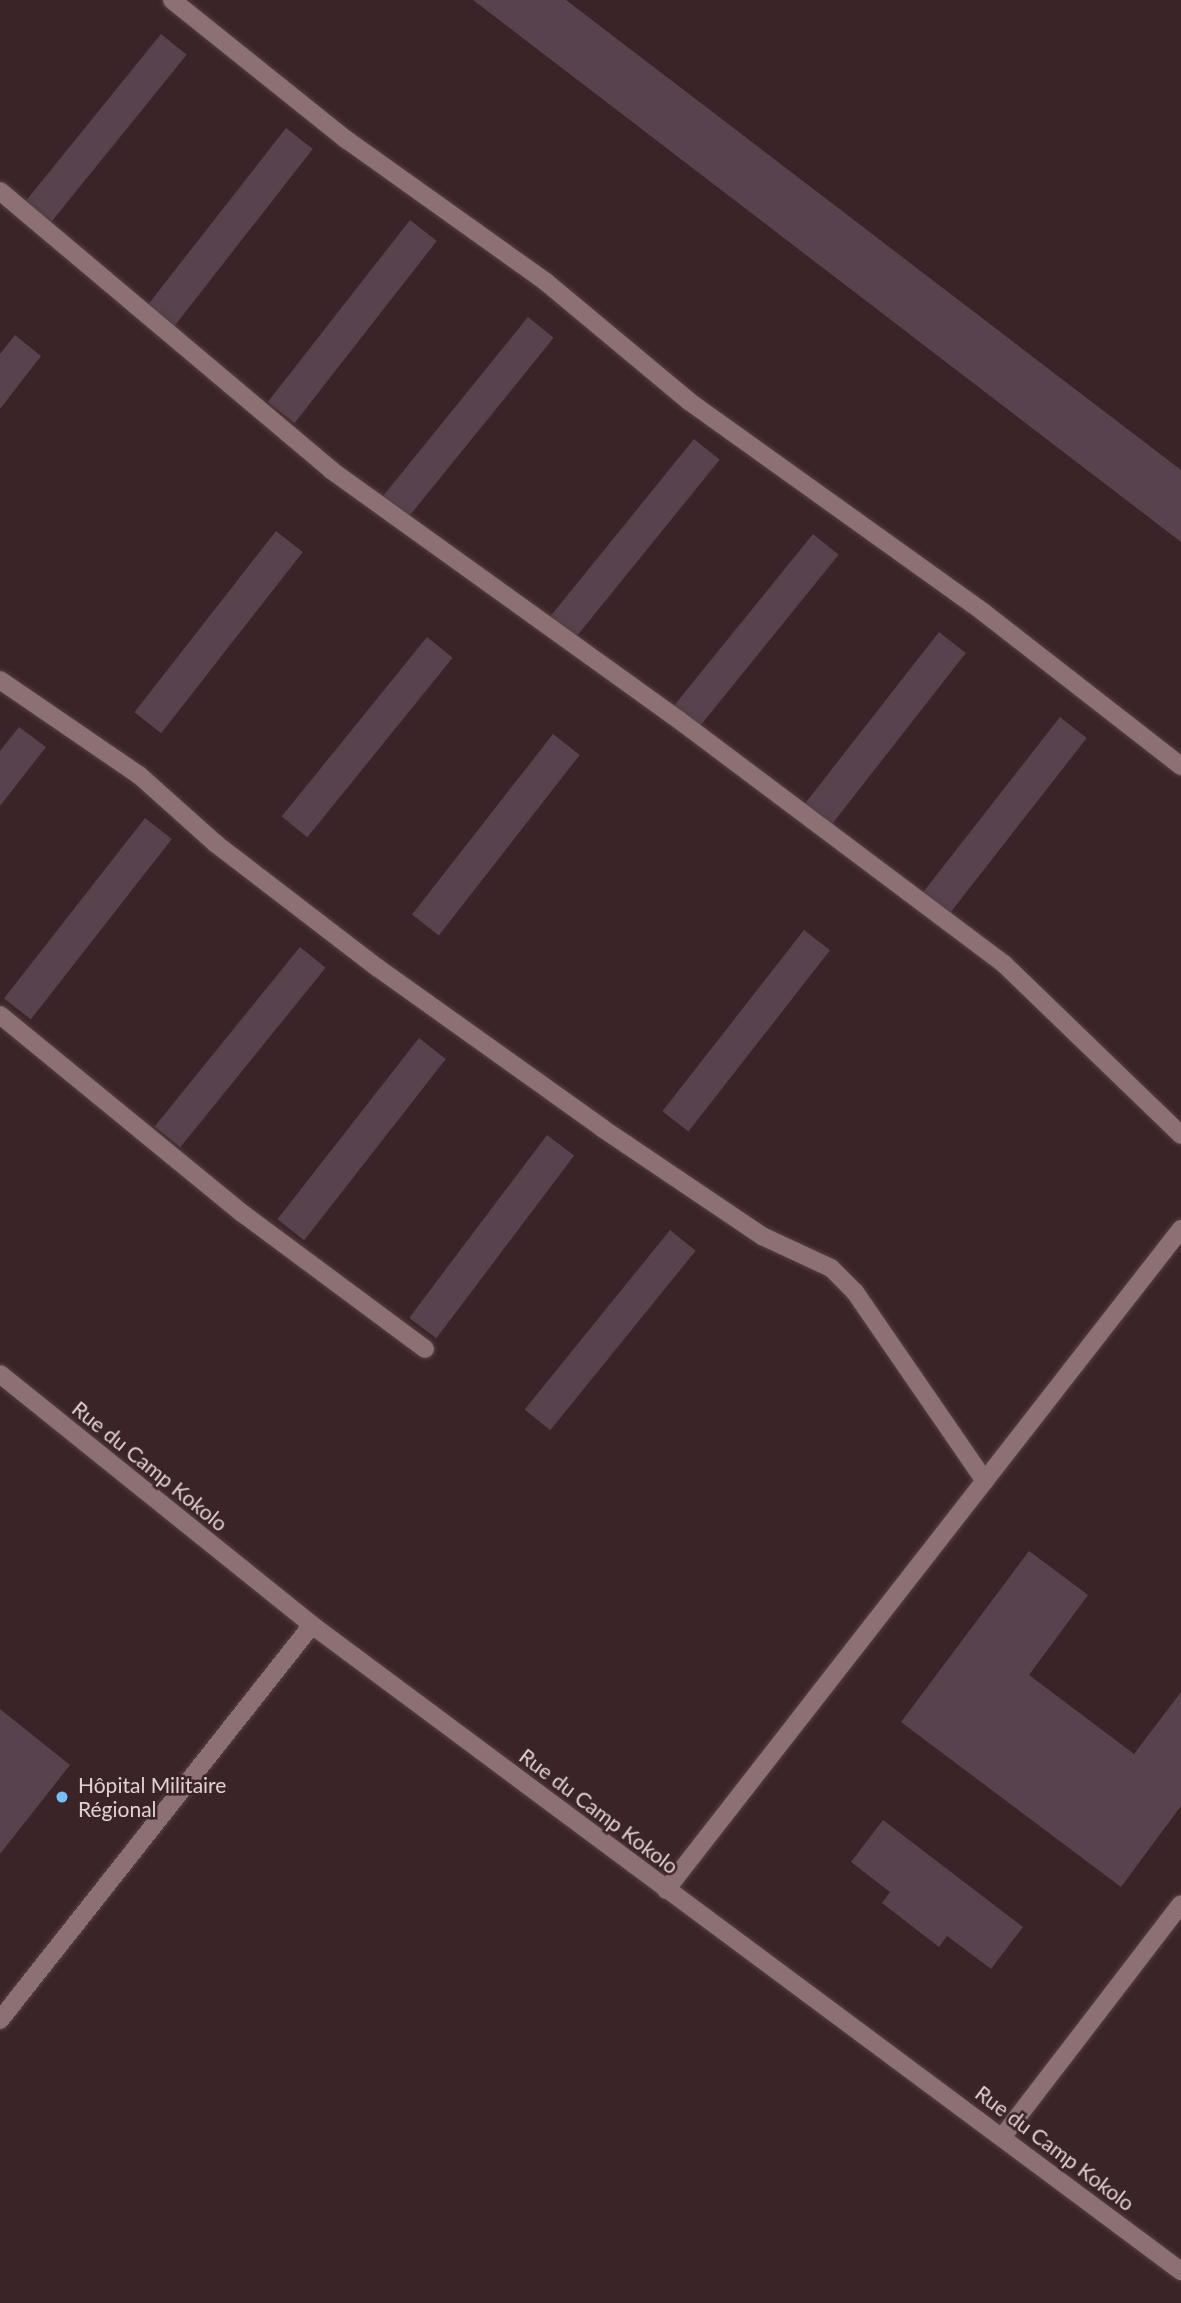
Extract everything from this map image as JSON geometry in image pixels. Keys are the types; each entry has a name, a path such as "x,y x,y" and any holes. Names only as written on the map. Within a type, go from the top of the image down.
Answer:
{"street":[{"path":"172,0 346,140 546,282 690,402 984,612 1181,766"},
{"path":"0,191 342,479 668,712 1004,964 1181,1135"},
{"path":"0,680 139,775 215,843 378,968 602,1128 762,1236 831,1268 855,1292 985,1481"},
{"path":"0,1015 242,1213 425,1349"},
{"path":"667,1890 1181,1229"},
{"name":"Rue du Camp Kokolo","path":"0,1374 312,1625 1003,2136 1181,2271"},
{"path":"0,2020 312,1625"},
{"path":"1003,2136 1181,1903"}],"building":[{"path":"473,0 566,0 1181,470 1181,542"},
{"path":"161,34 187,55 41,234 16,214"},
{"path":"286,128 313,149 171,330 144,309"},
{"path":"410,220 437,241 295,423 268,402"},
{"path":"528,317 554,338 408,517 383,497"},
{"path":"15,335 41,356 0,409 0,354"},
{"path":"694,439 720,460 574,639 549,619"},
{"path":"276,531 303,552 161,733 134,712"},
{"path":"813,534 839,555 693,734 668,714"},
{"path":"939,632 966,653 824,835 797,814"},
{"path":"427,637 453,658 307,837 282,817"},
{"path":"1060,717 1087,738 945,919 918,898"},
{"path":"19,727 46,747 0,806 0,751"},
{"path":"553,734 580,755 439,935 412,914"},
{"path":"145,818 172,839 31,1019 4,998"},
{"path":"804,930 830,950 688,1132 662,1111"},
{"path":"300,947 326,968 180,1147 155,1127"},
{"path":"419,1038 446,1059 304,1240 277,1219"},
{"path":"547,1135 574,1155 436,1338 409,1318"},
{"path":"670,1230 696,1251 550,1430 525,1410"},
{"path":"1029,1551 1088,1595 1029,1675 1134,1754 1181,1692 1181,1806 1121,1887 901,1722"},
{"path":"0,1709 70,1765 0,1854"},
{"path":"883,1820 1023,1927 991,1969 947,1936 939,1947 882,1903 890,1892 851,1862"}],"place":[{"name":"Hôpital Militaire Régional","path":"62,1797"}]}
